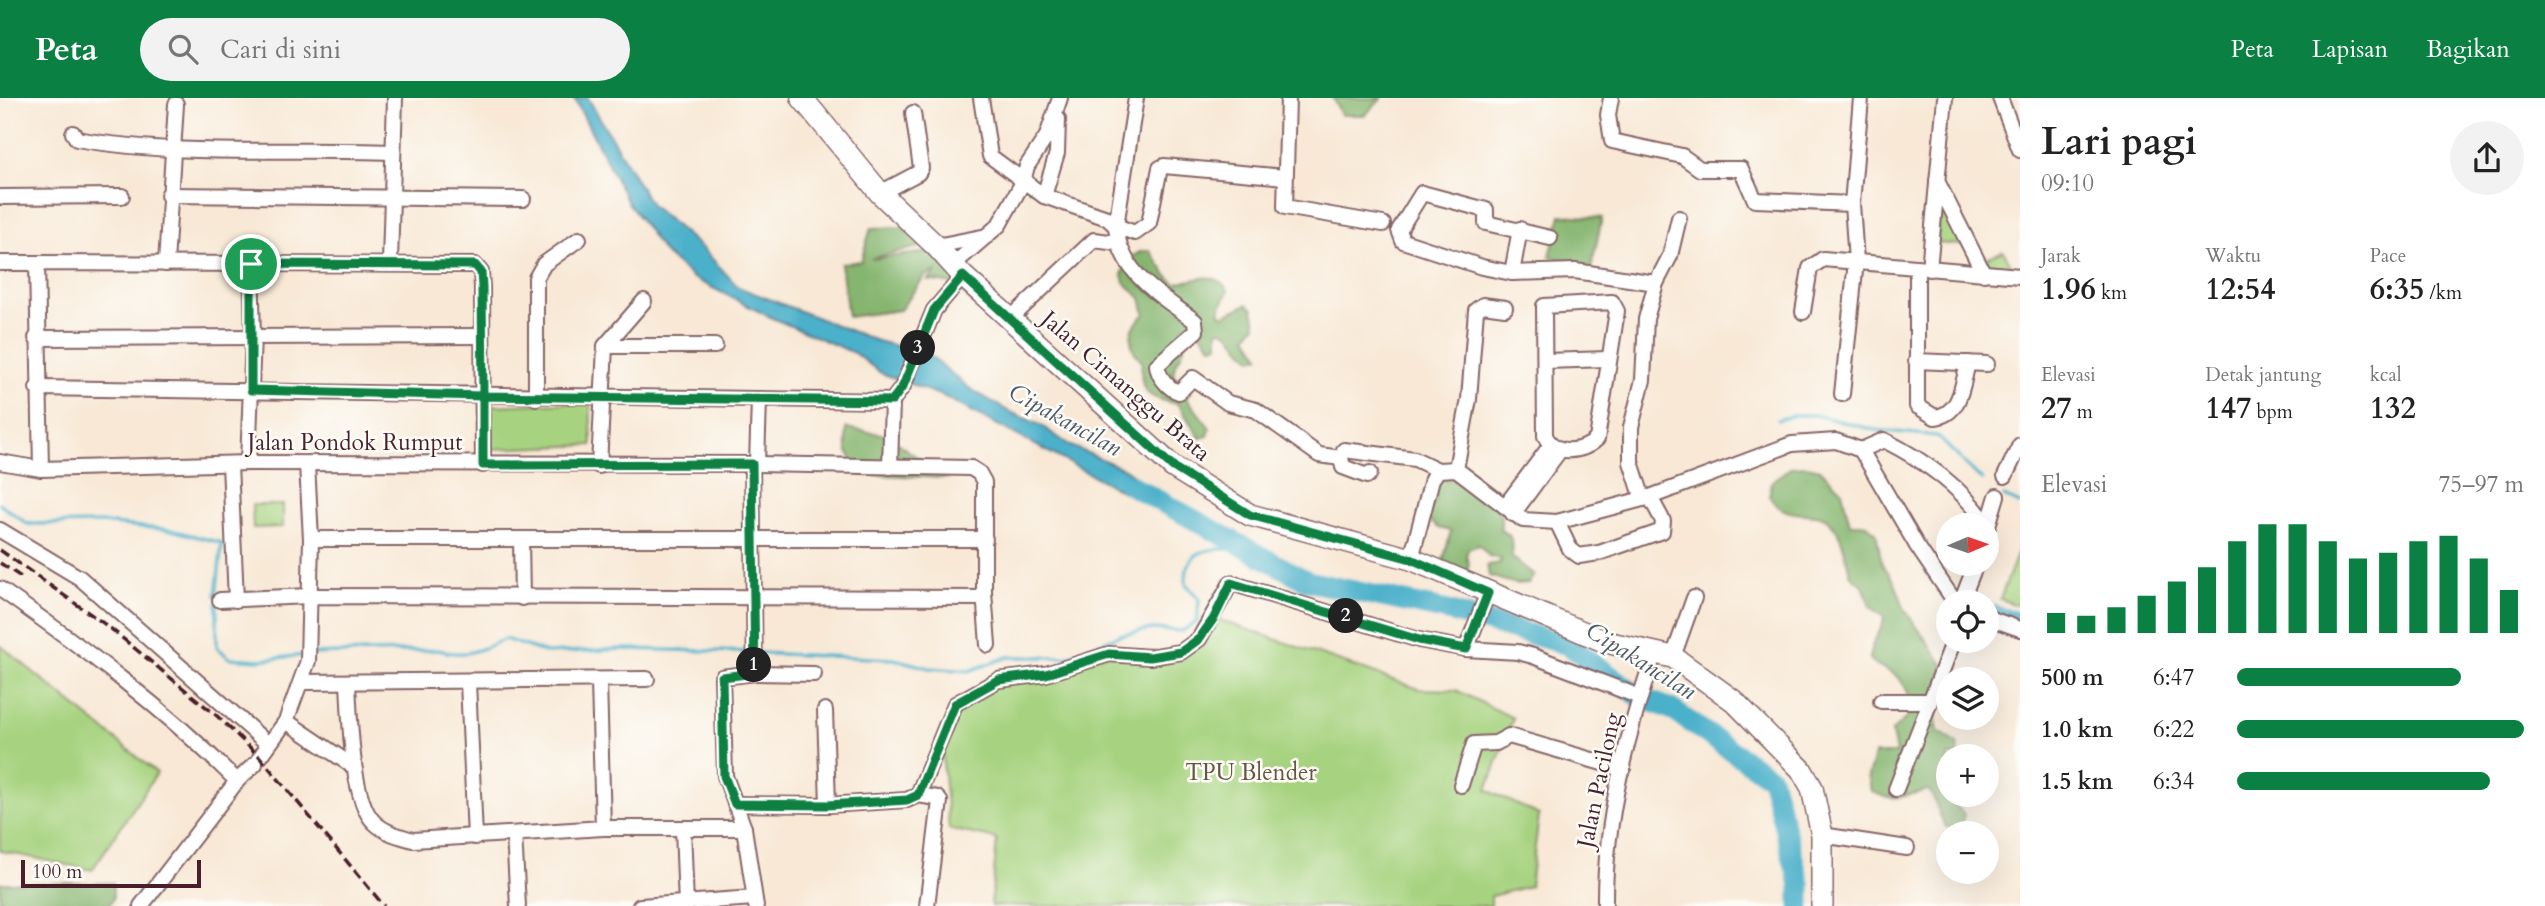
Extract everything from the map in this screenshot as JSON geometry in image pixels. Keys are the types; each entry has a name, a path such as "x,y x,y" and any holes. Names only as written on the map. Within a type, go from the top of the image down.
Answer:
{"street":[{"path":"390,262 395,98"},
{"name":"Jalan Cimanggu Brata","path":"802,98 880,193 959,270 1173,467 1212,494 1250,515 1411,559 1484,601 1546,614 1606,642 1659,658 1734,701 1801,769 1812,788 1822,835 1822,906"},
{"path":"981,98 990,156 1044,196 1107,218 1116,226 1135,233 1149,223 1160,168 1168,165 1285,177"},
{"path":"1136,98 1116,226 1117,243 1124,259 1144,283 1195,321 1196,331 1157,365 1158,374 1174,391 1179,392 1193,378 1228,403 1256,410 1319,455 1341,458 1343,467 1367,476 1370,473"},
{"path":"1288,98 1284,204 1288,210 1382,224"},
{"path":"1611,98 1608,115 1612,142 1682,156 1700,169 1741,169 1755,200 1852,204"},
{"path":"1842,394 1856,261 1852,204 1861,98"},
{"path":"1945,98 1923,269 1916,361 1917,406 1935,417 1945,416 1957,404 1968,363"},
{"path":"2000,98 2020,150"},
{"path":"166,264 168,195 176,104"},
{"path":"890,467 892,401 904,384 934,310 959,270 999,225 1023,182 1027,166 1047,136 1059,105"},
{"path":"1044,196 1057,153 1059,105"},
{"path":"880,193 918,173 920,168 913,113"},
{"path":"73,133 77,139 98,142 173,147 392,152"},
{"path":"1936,180 1984,274"},
{"path":"1550,237 1486,223 1485,209 1422,193 1399,230 1403,241 1482,267 1512,273 1575,271 1656,284"},
{"path":"168,195 523,199"},
{"path":"0,197 122,196"},
{"path":"1557,522 1570,549 1578,556 1599,553 1662,531 1663,521 1647,498 1631,462 1631,427 1643,380 1646,319 1656,284 1670,256 1679,218"},
{"path":"1512,273 1520,229"},
{"path":"936,246 987,236"},
{"path":"536,398 537,278 544,264 579,239"},
{"path":"1010,319 1094,240 1117,243"},
{"path":"1802,312 1810,268 1823,259 2020,276"},
{"path":"0,262 390,262 470,264 478,267 482,287 483,465"},
{"path":"37,263 36,338 41,469"},
{"path":"248,463 253,336 251,264"},
{"path":"599,466 605,346 645,301"},
{"path":"1612,302 1616,305 1597,439 1587,449 1555,448 1545,436 1545,361 1544,308 1547,303 1612,302"},
{"path":"1457,469 1469,399 1476,310 1483,305 1505,308"},
{"path":"36,338 481,336"},
{"path":"605,346 715,346"},
{"path":"1545,361 1609,359"},
{"path":"1916,361 1987,364"},
{"path":"37,388 251,390 536,398 892,401"},
{"path":"755,673 754,464 759,399"},
{"path":"1344,450 1415,459 1438,470 1457,469 1523,520 1557,522 1647,498 1792,444 1836,440 1861,450 1917,546 1947,590"},
{"path":"1861,450 1884,440 1920,459 1972,503 1978,513"},
{"path":"2005,476 2020,445"},
{"path":"1509,510 1555,448"},
{"name":"Jalan Pondok Rumput","path":"0,462 41,469 248,463 599,466 754,464 971,468 979,473 984,482 985,539"},
{"path":"230,464 236,600"},
{"path":"141,906 237,781 258,760 286,721 303,682 309,654 311,539 307,464"},
{"path":"1411,559 1432,480 1438,470"},
{"path":"1992,513 1997,496"},
{"path":"0,530 80,578 268,744"},
{"path":"311,539 985,539 984,598 988,645"},
{"path":"521,539 522,598"},
{"path":"918,795 955,704 998,680 1046,674 1109,654 1150,657 1181,652 1199,639 1214,618 1231,583 1419,640 1466,649 1518,652 1533,656 1640,695"},
{"path":"0,589 88,650 143,695 237,781"},
{"path":"220,600 310,596 984,598"},
{"name":"Jalan Pacilong","path":"1605,906 1604,862 1640,695 1694,598"},
{"path":"1466,649 1484,601"},
{"path":"1999,622 2020,629"},
{"path":"1896,789 1949,653"},
{"path":"640,906 755,902 744,828 724,776 722,677 755,673 814,674"},
{"path":"303,682 348,684 647,679"},
{"path":"599,681 603,828"},
{"path":"468,682 475,837"},
{"path":"348,684 354,767 372,820 386,831 413,840 603,828 744,828"},
{"path":"1881,701 1930,701"},
{"path":"825,710 828,805"},
{"path":"286,721 354,767"},
{"path":"1461,785 1474,744 1496,743 1509,736 1623,769"},
{"path":"735,804 828,805 907,800 918,795 937,797 940,801 927,906"},
{"path":"683,828 686,905"},
{"path":"514,834 518,906"},
{"path":"1822,835 1907,848"}],"green space":[{"path":"1333,98 1382,98 1365,115 1341,115"},
{"path":"1940,202 1961,245 1937,243"},
{"path":"1561,215 1602,218 1591,269 1550,256"},
{"path":"911,227 996,304 986,315 953,284 928,280 938,270 925,276 900,310 848,317 841,264 861,261 871,228","holes":["927,245 928,252 872,259"]},
{"path":"1142,251 1150,251 1169,278 1176,283 1211,278 1223,284 1228,291 1219,311 1223,316 1247,304 1253,309 1256,325 1247,336 1260,356 1253,359 1224,331 1218,330 1218,345 1211,346 1197,329 1189,327 1184,333 1184,348 1173,375 1191,393 1185,396 1210,428 1208,436 1200,438 1178,404 1153,397 1144,388 1142,362 1133,349 1131,337 1135,325 1145,314 1141,298 1124,282 1122,275 1127,259"},
{"path":"2003,251 2015,271 1979,261"},
{"path":"590,402 592,445 490,449 488,406"},
{"path":"846,428 886,435 947,478 860,474 847,451"},
{"path":"1792,467 1820,469 1842,491 1850,524 1865,524 1876,532 1882,564 1894,580 1905,610 1943,664 1942,667 1936,667 1936,730 1957,744 1936,744 1936,804 1929,790 1893,797 1871,791 1868,775 1875,754 1896,754 1892,731 1915,710 1902,682 1870,659 1884,617 1870,606 1863,585 1851,576 1842,542 1832,524 1818,515 1784,510 1769,496 1772,481"},
{"path":"1451,473 1494,502 1501,519 1500,530 1511,540 1512,557 1534,575 1529,583 1516,584 1489,576 1487,565 1500,563 1501,559 1489,556 1479,545 1468,549 1466,557 1469,564 1466,572 1443,561 1451,531 1439,528 1426,518 1436,498 1435,483"},
{"path":"252,505 283,505 283,527 253,528"},
{"path":"2020,547 2020,606 2000,599"},
{"name":"TPU Blender","path":"1214,618 1419,689 1456,690 1513,718 1487,790 1539,815 1530,886 1491,896 1491,906 991,906 997,839 949,829 941,742 955,704 998,680 1109,654 1181,652"},
{"path":"0,645 157,773 92,870 0,851"},
{"path":"1937,807 1958,807 1964,814 1962,821 1943,821"},
{"path":"0,883 113,883 113,899 108,906 0,906"}],"water":[{"path":"574,98 588,98 651,205 703,249 738,287 877,341 928,354 969,388 1010,412 1040,425 1071,446 1125,469 1156,492 1152,507 945,397 881,373 854,353 772,318 693,278 664,253 627,201"}],"waterway":[{"path":"1778,420 1795,415 1815,415 1875,430 1937,436 1982,480"},
{"name":"Cipakancilan","path":"1130,485 1307,581 1448,611 1568,645 1640,697 1671,709 1771,778 1800,884 1800,906"},
{"path":"2004,497 2020,504"},
{"path":"0,504 28,524 103,523 171,530 222,543 216,596"},
{"path":"757,653 894,659 929,668 969,671 1008,657 1066,657 1120,635 1152,629 1182,631 1197,622 1199,599 1186,584 1191,561 1205,551 1249,549"},
{"path":"217,604 217,647 229,658 259,660 305,655"},
{"path":"1999,612 2020,618"},
{"path":"312,654 438,650 465,653 505,639 547,653 623,649 750,652"}],"railway":[{"path":"0,550 110,628 217,716 260,757 384,906"},
{"path":"0,563 24,579"}],"route":[{"path":"251,264 251,390 483,396 483,465 752,464 755,673 722,677 724,776 735,804 828,805 907,800 918,795 955,704 998,680 1046,674 1109,654 1150,657 1181,652 1199,639 1214,618 1231,583 1355,618 1419,640 1466,649 1488,593 1411,559 1250,515 1212,494 1173,467 963,276 934,310 903,386 892,401 709,397 536,398 483,396 482,287 481,272 475,265 390,262 251,264"}]}
